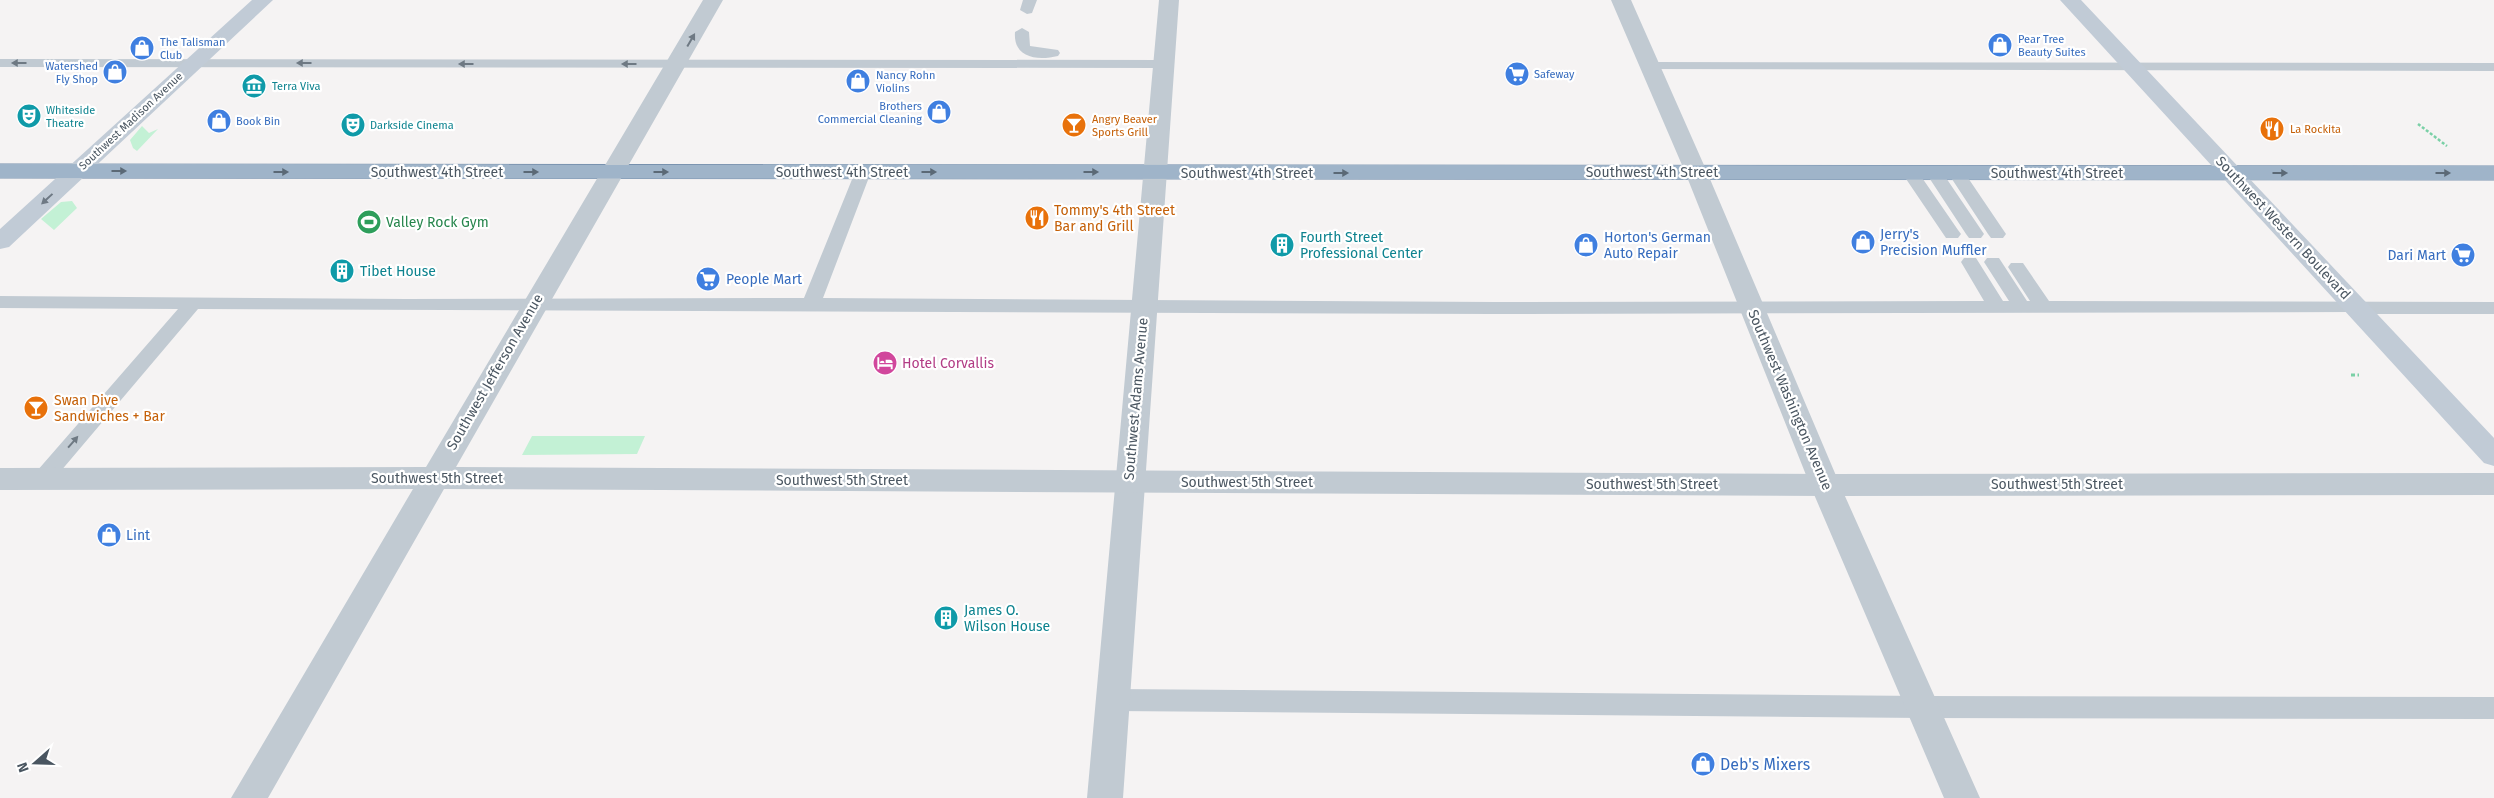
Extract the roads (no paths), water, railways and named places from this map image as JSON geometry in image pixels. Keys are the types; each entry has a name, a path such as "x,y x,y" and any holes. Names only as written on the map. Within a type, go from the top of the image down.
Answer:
{"highway":[{"name":"Southwest 4th Street","path":"0,171 2494,174"}],"main road":[{"name":"Southwest Madison Avenue","path":"0,242 263,0"},
{"name":"Southwest Western Boulevard","path":"2070,0 2494,456"}],"street":[{"name":"Southwest Jefferson Avenue","path":"250,798 713,0"},
{"name":"Southwest Adams Avenue","path":"1105,798 1169,0"},
{"name":"Southwest Washington Avenue","path":"1621,0 1696,172 1825,485 1962,798"},
{"name":"Southwest 5th Street","path":"0,479 434,478 1825,485 2494,484"}],"lane":[{"path":"1022,32 1021,43 1023,48 1029,52 1164,58"},
{"path":"0,64 678,63 1164,58"},
{"path":"1650,66 2494,67"},
{"path":"811,304 863,172"},
{"path":"1910,173 1952,234"},
{"path":"1945,173 1975,234"},
{"path":"1945,173 1996,234"},
{"path":"1970,262 1996,307"},
{"path":"1993,262 2022,307"},
{"path":"2017,267 2044,307"},
{"path":"0,302 534,306 811,304 1494,308 1751,306 2494,308"},
{"path":"41,479 192,304"},
{"path":"1114,700 1923,708 2494,708"}],"place":[{"name":"Pear Tree Beauty Suites","path":"2000,45"},
{"name":"The Talisman Club","path":"142,48"},
{"name":"Watershed Fly Shop","path":"115,72"},
{"name":"Safeway","path":"1517,74"},
{"name":"Nancy Rohn Violins","path":"858,81"},
{"name":"Terra Viva","path":"254,86"},
{"name":"Brothers Commercial Cleaning","path":"939,112"},
{"name":"Whiteside Theatre","path":"29,116"},
{"name":"Book Bin","path":"219,121"},
{"name":"Darkside Cinema","path":"353,125"},
{"name":"Angry Beaver Sports Grill","path":"1074,125"},
{"name":"La Rockita","path":"2272,129"},
{"name":"Tommy's 4th Street Bar and Grill","path":"1037,218"},
{"name":"Valley Rock Gym","path":"369,222"},
{"name":"Jerry's Precision Muffler","path":"1863,242"},
{"name":"Fourth Street Professional Center","path":"1282,245"},
{"name":"Horton's German Auto Repair","path":"1586,245"},
{"name":"Dari Mart","path":"2463,255"},
{"name":"Tibet House","path":"342,271"},
{"name":"People Mart","path":"708,279"},
{"name":"Hotel Corvallis","path":"885,363"},
{"name":"Swan Dive Sandwiches + Bar","path":"36,408"},
{"name":"Lint","path":"109,535"},
{"name":"James O. Wilson House","path":"946,618"},
{"name":"Deb's Mixers","path":"1703,764"}]}
